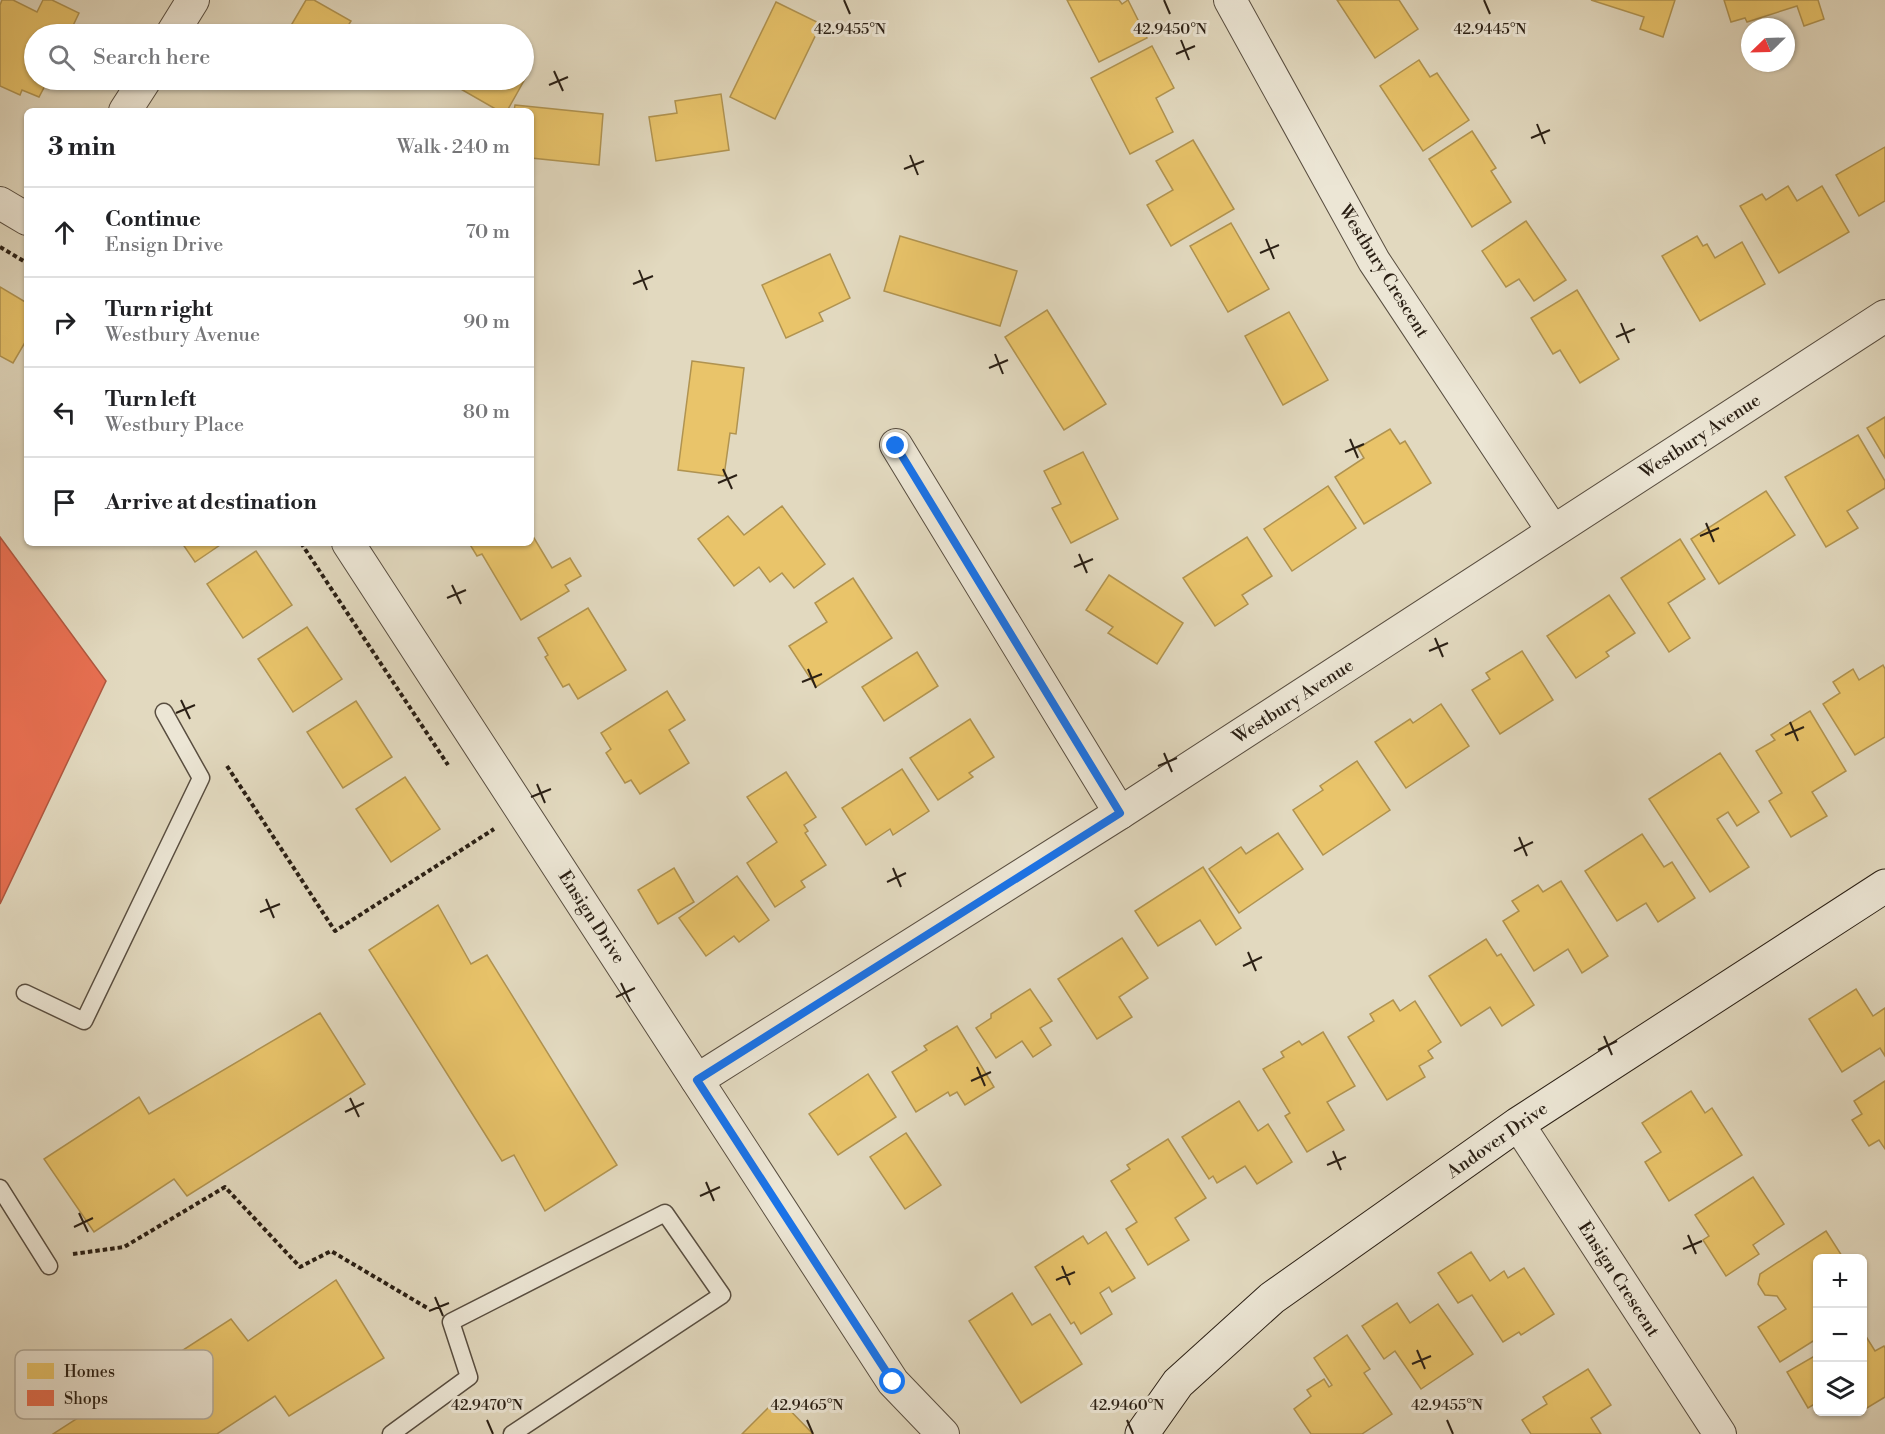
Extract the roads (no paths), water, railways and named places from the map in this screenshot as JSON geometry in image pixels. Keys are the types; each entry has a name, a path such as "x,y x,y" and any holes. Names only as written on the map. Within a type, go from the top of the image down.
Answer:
{"street":[{"path":"178,24 193,0"},
{"name":"Westbury Crescent","path":"1230,0 1374,261 1553,531"},
{"path":"127,108 138,90"},
{"path":"0,203 24,217"},
{"name":"Westbury Avenue","path":"697,1080 1120,813 1885,316"},
{"path":"896,446 1120,813"},
{"name":"Ensign Drive","path":"350,546 893,1382 944,1434"},
{"name":"Andover Drive","path":"1142,1434 1178,1383 1272,1298 1518,1124 1885,886"},
{"name":"Ensign Crescent","path":"1518,1124 1720,1434"}],"lane":[{"path":"25,993 84,1021 201,778 164,712"},
{"path":"0,1188 49,1266"},
{"path":"391,1434 469,1377 451,1322 665,1213 722,1295 512,1434"}]}
